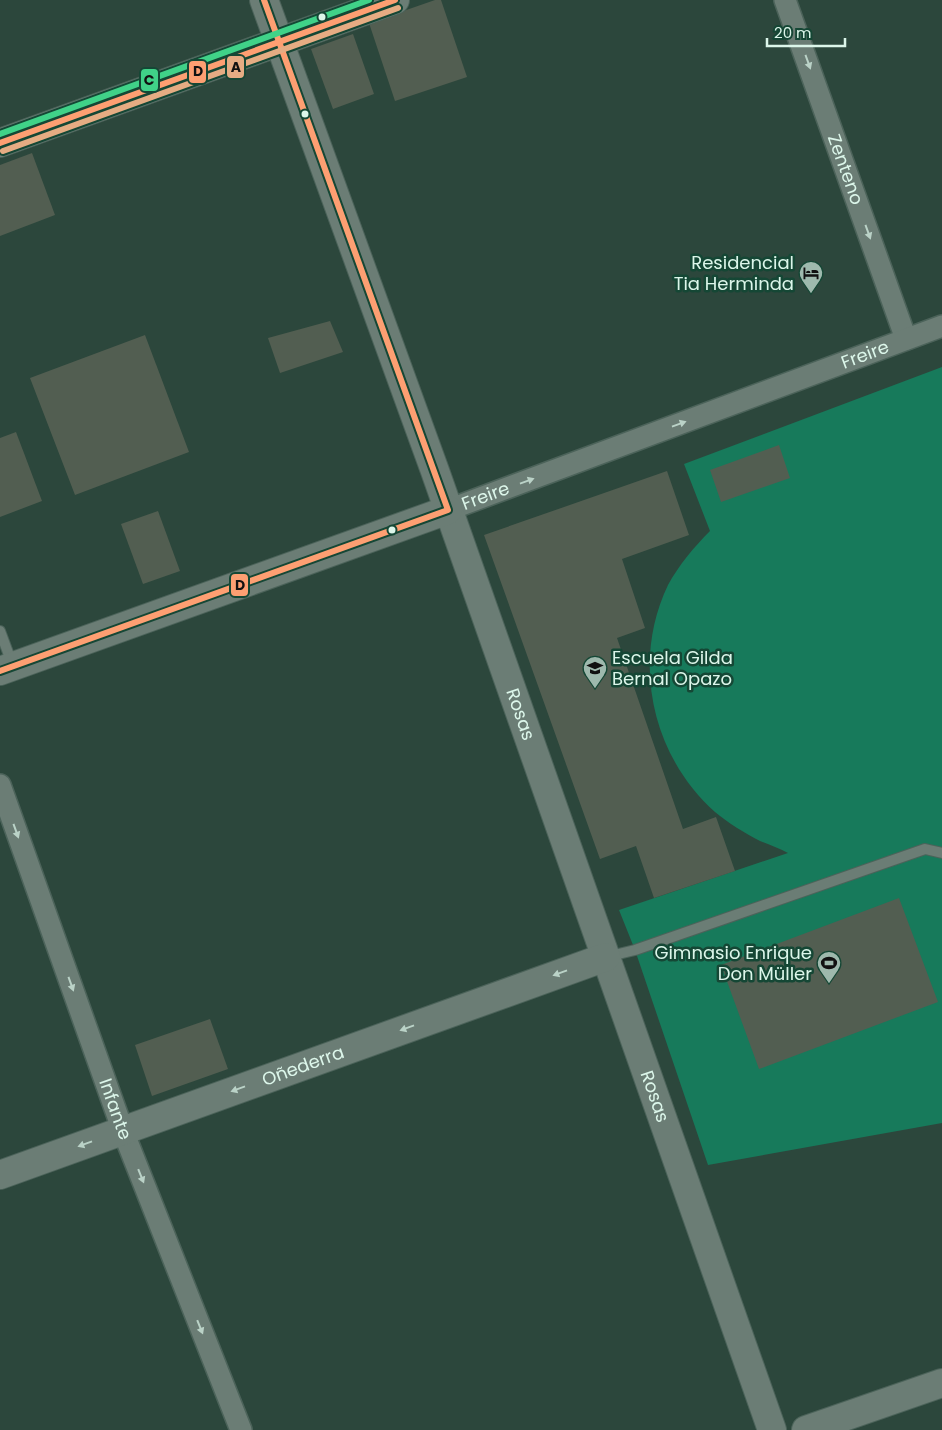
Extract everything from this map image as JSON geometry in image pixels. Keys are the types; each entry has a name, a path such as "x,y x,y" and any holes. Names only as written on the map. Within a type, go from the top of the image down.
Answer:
{"street":[{"name":"Rosas","path":"264,0 448,510 772,1430"},
{"path":"0,143 395,0"},
{"name":"Zenteno","path":"785,0 906,339"},
{"name":"Freire","path":"6,669 448,510 942,326"},
{"name":"Infante","path":"0,785 123,1131 241,1430"},
{"name":"Oñederra","path":"0,1175 606,957"},
{"path":"806,1430 942,1383"},
{"path":"837,1420 865,1430"}],"lane":[{"path":"0,632 6,669"},
{"path":"606,957 635,950 924,849 942,853"}],"green space":[{"path":"942,367 942,1123 708,1165 635,950 619,910 788,853 760,841 731,824 715,812 693,789 676,764 663,736 654,706 650,676 651,645 657,615 672,578 687,556 710,531 684,464"}],"building":[{"path":"435,0 441,0 467,77 395,101 369,23"},
{"path":"353,34 374,94 333,109 311,49"},
{"path":"32,153 55,215 0,236 0,165"},
{"path":"330,321 343,352 280,373 268,338"},
{"path":"145,335 189,452 75,495 30,378"},
{"path":"16,432 42,501 0,517 0,438"},
{"path":"779,445 790,478 721,502 710,470"},
{"name":"Escuela Gilda Bernal Opazo","path":"667,471 689,535 622,559 645,628 617,638 683,829 716,817 735,871 654,898 636,846 600,859 484,535"},
{"path":"158,511 180,571 143,584 121,524"},
{"name":"Gimnasio Enrique Don Müller","path":"899,898 938,1002 759,1069 721,965"},
{"path":"210,1019 228,1069 152,1096 135,1045"}],"transit line":[{"name":"D","path":"0,671 448,510 264,0"},
{"name":"C","path":"0,134 369,0"},
{"name":"D","path":"0,143 395,0"},
{"name":"A","path":"3,151 398,8"}],"place":[{"name":"Residencial Tia Herminda","path":"811,294"},
{"name":"Escuela Gilda Bernal Opazo","path":"595,689"},
{"name":"Gimnasio Enrique Don Müller","path":"829,984"}]}
